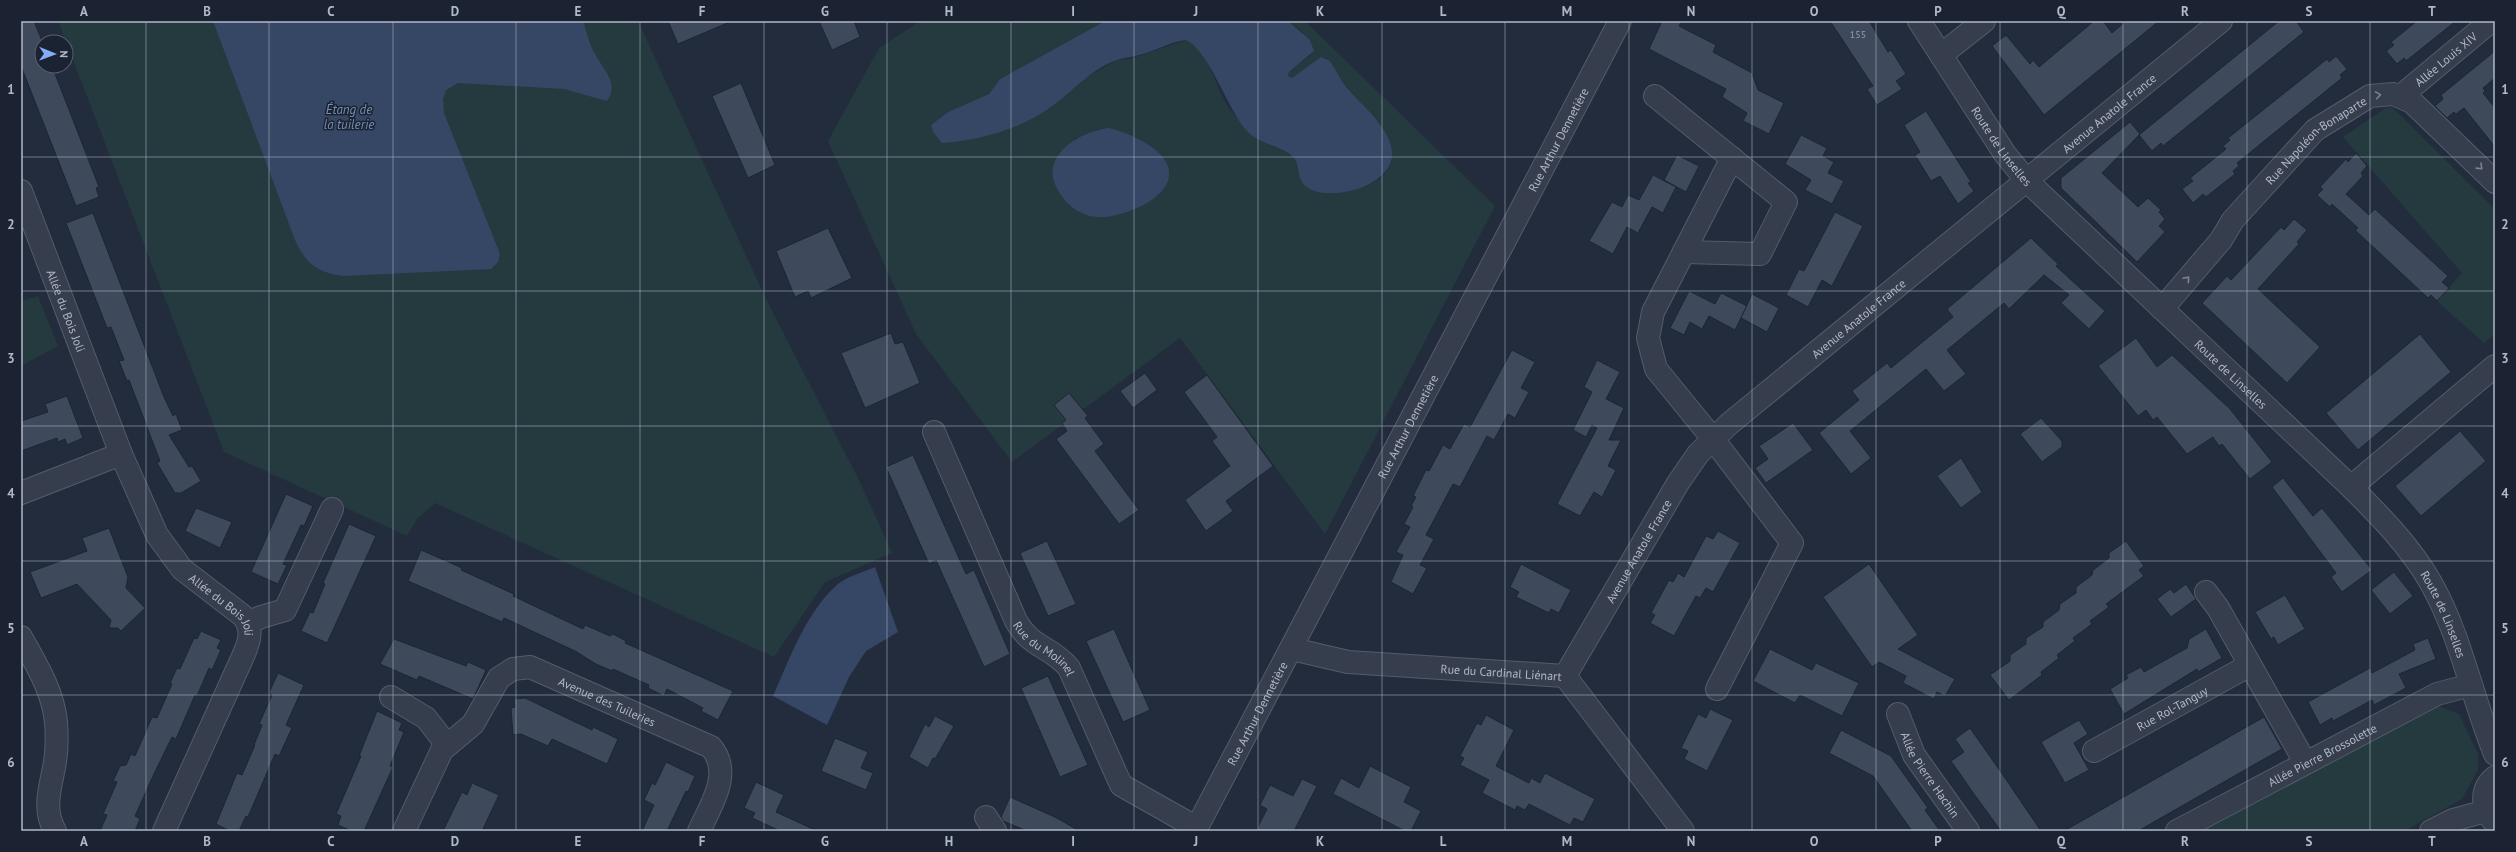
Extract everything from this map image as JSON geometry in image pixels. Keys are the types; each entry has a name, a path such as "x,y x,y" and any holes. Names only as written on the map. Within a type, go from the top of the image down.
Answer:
{"street":[{"name":"Rue Arthur Dennetière","path":"1196,829 1292,649 1620,21"},
{"name":"Route de Linselles","path":"1919,21 2009,160 2027,181 2351,487 2395,533 2428,578 2440,603 2470,685 2479,715 2495,754"},
{"path":"1941,55 1984,21"},
{"name":"Avenue Anatole France","path":"1565,676 1678,482 1694,458 1713,439 2221,21"},
{"name":"Allée Louis XIV","path":"2401,96 2491,21"},
{"name":"Rue Napoléon-Bonaparte","path":"2162,309 2221,240 2236,216 2315,130 2370,96 2387,94 2401,96 2418,107 2495,182"},
{"path":"1655,96 1786,202 1760,254 1684,252"},
{"path":"1716,689 1792,543 1713,439 1660,374 1649,344 1650,319 1732,158"},
{"name":"Allée du Bois Joli","path":"21,191 121,454 145,510 169,554 182,569 233,607 248,623 250,641 164,831"},
{"path":"2351,487 2495,366"},
{"name":"Rue du Molinel","path":"934,432 1016,621 1024,634 1033,643 1062,660 1069,668 1122,785 1196,829"},
{"path":"21,493 121,454"},
{"path":"248,623 261,616 285,610 332,509"},
{"path":"2206,592 2250,665 2305,762"},
{"path":"21,637 46,683 56,721 55,761 48,800 48,813 55,831"},
{"name":"Rue du Cardinal Liénart","path":"1292,649 1355,662 1565,676 1683,831"},
{"name":"Rue Rol-Tanguy","path":"2094,751 2250,665"},
{"name":"Avenue des Tuileries","path":"404,831 436,759 447,745 473,724 499,678 513,669 530,667 538,668 711,747 718,758 721,776 699,831"},
{"name":"Allée Pierre Brossolette","path":"2177,831 2305,762 2437,694 2470,685"},
{"path":"391,697 426,718 447,745"},
{"name":"Allée Pierre Hachin","path":"1898,714 1914,755 1968,831"},
{"path":"2430,831 2453,820 2491,817 2484,793 2488,784 2495,777"}],"green space":[{"path":"58,21 638,21 767,301 860,482 892,553 825,582 774,657 435,503 417,519 407,536 224,452 74,63 74,34 63,34"},
{"path":"920,21 1105,21 1000,79 989,94 948,112 931,125 933,132 938,136 1037,116 1055,104 1087,77 1117,60 1130,59 1186,40 1195,46 1202,54 1222,96 1234,114 1253,131 1292,156 1297,162 1302,182 1366,187 1383,175 1391,163 1392,151 1388,138 1369,112 1345,85 1329,60 1325,57 1292,78 1288,76 1289,72 1311,55 1302,32 1288,21 1305,21 1495,206 1325,534 1180,338 1012,462 916,334 828,141 879,48","holes":["1109,128 1147,144 1166,162 1135,210 1109,216 1084,214 1068,205 1074,139 1099,129"]},
{"path":"2386,108 2393,108 2495,209 2495,335 2484,343 2437,301 2462,273 2343,137"},
{"path":"38,296 58,346 21,366 21,301"},
{"path":"2438,706 2459,714 2478,754 2478,770 2462,799 2404,831 2192,831"}],"water":[{"name":"Étang de la tuilerie","path":"213,21 583,21 591,46 611,82 611,94 607,101 564,89 458,83 446,90 443,99 444,113 500,254 498,262 491,269 343,276 326,272 313,266 299,248"},
{"path":"1105,21 1288,21 1310,40 1314,51 1289,72 1288,76 1292,78 1321,57 1329,60 1347,88 1383,128 1389,140 1392,152 1390,164 1382,175 1376,180 1366,186 1354,190 1341,193 1326,193 1306,187 1300,179 1297,163 1293,157 1282,150 1263,142 1251,135 1246,130 1202,56 1194,46 1186,40 1142,54 1120,59 1108,64 1092,73 1055,104 1043,112 1030,120 1001,132 956,142 942,143 933,132 931,125 948,112 989,94 1000,79"},
{"path":"1109,128 1128,134 1140,140 1159,153 1166,162 1169,171 1168,181 1156,197 1146,204 1122,214 1099,217 1090,216 1075,209 1064,199 1053,178 1053,166 1065,147 1075,140 1086,134"},
{"path":"875,567 898,632 866,651 849,677 827,725 773,696 800,636 817,608 827,595 842,581"}],"building":[{"path":"21,21 34,21 39,34 34,34 34,74 55,74 99,187 96,188 99,197 76,206 21,66"},
{"path":"668,21 732,21 678,44"},
{"path":"819,21 854,21 860,37 832,50"},
{"path":"1662,21 1682,21 1679,26 1716,45 1713,52 1752,73 1758,90 1784,103 1769,134 1743,121 1747,113 1722,97 1726,89 1649,49"},
{"path":"1830,21 1869,21 1888,52 1891,50 1906,74 1896,81 1902,89 1877,105 1867,89 1873,86"},
{"path":"2094,21 2103,21 2112,33 2126,21 2159,21 2044,115 1992,46 2006,35 2030,64 2033,60 2039,67"},
{"path":"2279,21 2296,21 2304,32 2163,146 2161,143 2152,151 2139,135"},
{"path":"2417,21 2456,21 2406,61 2404,58 2397,64 2386,51 2394,45 2391,42"},
{"path":"2495,51 2495,78 2483,88 2485,91 2483,93 2495,108 2495,147 2464,108 2456,114 2454,112 2447,118 2435,106 2443,99 2441,95"},
{"path":"2336,56 2347,69 2340,75 2342,78 2237,163 2239,166 2233,171 2235,174 2206,197 2203,194 2193,203 2182,189 2193,181 2190,178 2226,149 2223,146 2230,140 2228,138 2327,59 2329,62"},
{"path":"741,83 775,165 748,178 712,96"},
{"path":"1926,111 1971,182 1968,183 1974,191 1958,204 1940,176 1931,181 1915,155 1920,152 1904,125"},
{"path":"2130,122 2140,134 2102,173 2138,207 2148,198 2161,210 2159,212 2165,219 2159,226 2165,232 2137,262 2061,188 2061,178"},
{"path":"1801,135 1827,148 1823,156 1834,162 1828,173 1844,181 1832,204 1805,190 1811,180 1785,164"},
{"path":"2356,153 2367,166 2361,173 2363,176 2346,194 2369,215 2375,209 2448,276 2442,282 2449,288 2437,301 2431,295 2428,298 2355,230 2358,228 2332,204 2330,207 2317,195 2323,189 2320,187 2346,159 2348,162"},
{"path":"1677,155 1699,166 1686,192 1664,180"},
{"path":"1653,175 1676,187 1663,213 1652,207 1638,233 1627,227 1613,254 1589,241 1612,202 1622,207 1628,195 1639,200"},
{"path":"1835,212 1863,226 1832,286 1822,280 1808,307 1786,295 1799,269 1804,271"},
{"path":"93,213 164,397 173,416 176,414 182,430 169,435 189,467 192,466 201,481 181,493 175,493 157,463 160,461 129,380 127,381 119,361 124,360 111,327 107,328 66,223"},
{"path":"2294,219 2307,230 2297,242 2299,244 2258,289 2320,347 2287,383 2202,303 2227,276 2231,280 2281,227 2284,230"},
{"path":"828,228 852,278 811,298 808,291 795,297 776,251"},
{"path":"2031,238 2058,264 2056,266 2105,311 2089,329 2061,303 2069,295 2044,275 2009,309 2004,303 1947,350 1966,374 1944,391 1926,369 1850,431 1871,458 1851,474 1819,433 1859,400 1852,391 1887,363 1891,368 1953,317 1947,309"},
{"path":"1689,291 1715,304 1721,293 1747,306 1735,330 1709,316 1702,329 1690,322 1684,335 1670,328"},
{"path":"1752,294 1779,308 1767,332 1741,318"},
{"path":"891,333 895,344 903,342 920,383 865,408 841,353"},
{"path":"2420,334 2451,372 2358,450 2326,413"},
{"path":"2136,338 2157,367 2172,355 2230,409 2272,462 2250,479 2222,444 2219,446 2213,437 2187,454 2157,417 2153,420 2146,410 2138,416 2098,366"},
{"path":"1512,350 1535,362 1521,388 1529,392 1515,418 1508,414 1494,440 1487,436 1460,487 1453,484 1426,535 1434,539 1420,565 1427,568 1413,594 1391,582 1403,555 1396,552 1410,527 1404,524 1413,507 1411,506 1416,497 1413,496 1426,470 1429,471 1443,445 1450,449 1464,424 1470,427"},
{"path":"1597,360 1620,372 1606,399 1624,408 1609,440 1621,440 1608,466 1616,470 1602,497 1594,492 1580,516 1557,504 1597,428 1592,425 1586,437 1573,430 1592,392 1584,387"},
{"path":"1145,373 1157,390 1133,408 1120,391"},
{"path":"1207,375 1273,466 1226,501 1233,511 1206,531 1185,500 1230,466 1212,441 1217,437 1184,392"},
{"path":"1069,393 1088,416 1085,418 1104,444 1095,451 1139,510 1119,524 1056,439 1067,431 1062,423 1066,420 1054,405"},
{"path":"67,396 83,438 67,445 65,439 58,442 57,438 21,451 21,421 48,412 45,404"},
{"path":"2041,418 2062,441 2062,447 2042,462 2020,434"},
{"path":"1793,423 1813,450 1766,483 1755,468 1768,459 1759,446"},
{"path":"2460,431 2486,461 2421,516 2395,486"},
{"path":"913,455 966,574 974,570 1010,654 984,667 936,560 929,564 886,467"},
{"path":"1961,458 1982,492 1961,508 1937,476"},
{"path":"2283,478 2313,516 2322,508 2372,570 2342,592 2331,577 2336,573 2272,487"},
{"path":"286,494 313,506 304,526 301,525 283,564 287,565 278,584 251,572"},
{"path":"196,508 232,522 220,548 185,531"},
{"path":"349,524 376,536 327,643 301,631 310,612 313,613 325,584 323,583"},
{"path":"109,528 128,577 126,588 145,608 121,631 118,628 109,628 111,620 77,584 41,598 30,572 87,551 82,538"},
{"path":"1718,531 1740,543 1713,592 1706,588 1700,598 1696,596 1674,636 1650,623 1655,615 1651,613 1669,580 1673,582 1678,573 1684,577 1706,536 1713,539"},
{"path":"1047,541 1076,604 1048,616 1020,553"},
{"path":"2126,541 2144,566 2139,570 2144,576 2106,604 2109,607 2090,621 2092,624 2073,638 2075,641 2057,655 2059,658 2041,672 2042,675 2009,700 1990,675 2010,661 2010,655 2026,644 2026,638 2043,627 2043,622 2059,610 2060,604 2076,593 2076,587 2092,575 2093,570 2109,558 2109,553"},
{"path":"421,550 462,568 461,570 514,594 513,596 583,629 585,625 610,636 613,634 626,641 625,643 733,691 718,720 701,711 703,708 667,689 664,696 648,688 649,685 613,669 612,671 596,664 575,651 504,618 502,622 408,581"},
{"path":"1521,564 1571,590 1559,613 1551,609 1549,613 1516,597 1519,592 1510,587"},
{"path":"1869,564 1918,635 1898,649 1955,679 1945,696 1937,692 1934,699 1903,683 1906,676 1879,662 1872,667 1823,597"},
{"path":"2394,572 2413,596 2390,614 2371,590"},
{"path":"2186,584 2196,599 2171,617 2157,599 2170,589 2174,593"},
{"path":"2285,595 2305,629 2278,645 2274,637 2271,639 2255,612"},
{"path":"1114,629 1150,710 1123,722 1086,641"},
{"path":"2206,629 2222,658 2198,672 2197,669 2124,714 2110,689 2128,678 2126,675 2141,667 2144,672 2187,648 2189,639"},
{"path":"201,631 221,640 217,648 221,650 212,670 209,668 197,696 195,695 176,739 172,737 153,776 135,816 140,819 135,831 100,831 107,815 103,814 117,782 113,781 120,766 126,765 131,754 135,756 152,717 157,718 172,684 170,683 177,668 180,669 194,638 197,639"},
{"path":"2428,638 2436,659 2399,674 2406,688 2374,705 2372,700 2333,721 2332,718 2320,725 2308,702 2370,668 2372,673 2415,650 2413,644"},
{"path":"394,639 466,666 468,662 486,670 473,699 419,676 417,680 380,664"},
{"path":"1770,649 1812,670 1816,663 1859,683 1842,716 1800,695 1795,703 1753,681"},
{"path":"278,673 304,685 286,725 292,728 279,756 275,754 248,817 246,816 239,831 230,831 216,824 237,773 242,775 255,745 262,725 259,724 272,695 269,693"},
{"path":"1048,676 1088,765 1060,777 1021,688"},
{"path":"525,698 592,730 593,727 618,739 607,764 552,739 548,746 521,734 513,735 511,708 515,707 514,699"},
{"path":"1710,709 1733,720 1707,771 1684,759 1688,751 1681,748 1698,714 1706,718"},
{"path":"377,711 402,723 399,730 404,732 390,766 393,767 364,831 352,831 338,825 341,816 336,814 361,756 359,756"},
{"path":"1486,715 1514,730 1496,766 1529,783 1531,778 1540,783 1545,773 1595,799 1583,822 1574,818 1570,825 1529,804 1525,810 1517,806 1515,810 1482,793 1489,780 1460,765 1464,758 1460,756 1477,723 1481,725"},
{"path":"935,716 954,726 935,759 933,758 928,768 909,757 925,724 929,727"},
{"path":"2264,717 2282,749 2138,831 2064,831"},
{"path":"2079,720 2088,734 2074,743 2089,770 2065,783 2041,742"},
{"path":"1970,728 2041,831 2001,831 1951,761 1964,752 1955,739"},
{"path":"1841,730 1891,756 1928,808 1925,810 1940,831 1912,831 1873,776 1829,753"},
{"path":"835,738 868,752 861,768 873,773 866,790 821,771"},
{"path":"666,762 695,776 688,792 686,791 667,831 642,831 654,805 644,800 652,783 655,785"},
{"path":"1370,766 1411,787 1404,802 1421,811 1411,831 1405,831 1333,794 1341,778 1359,788"},
{"path":"1302,779 1317,786 1294,831 1256,831 1267,809 1260,805 1270,785 1293,796"},
{"path":"756,782 784,795 776,812 817,831 780,831 752,818 755,813 744,808"},
{"path":"472,783 499,795 482,831 443,831 462,792 467,795"},
{"path":"1010,797 1057,818 1079,831 1027,831 1003,821 1001,817"}]}
